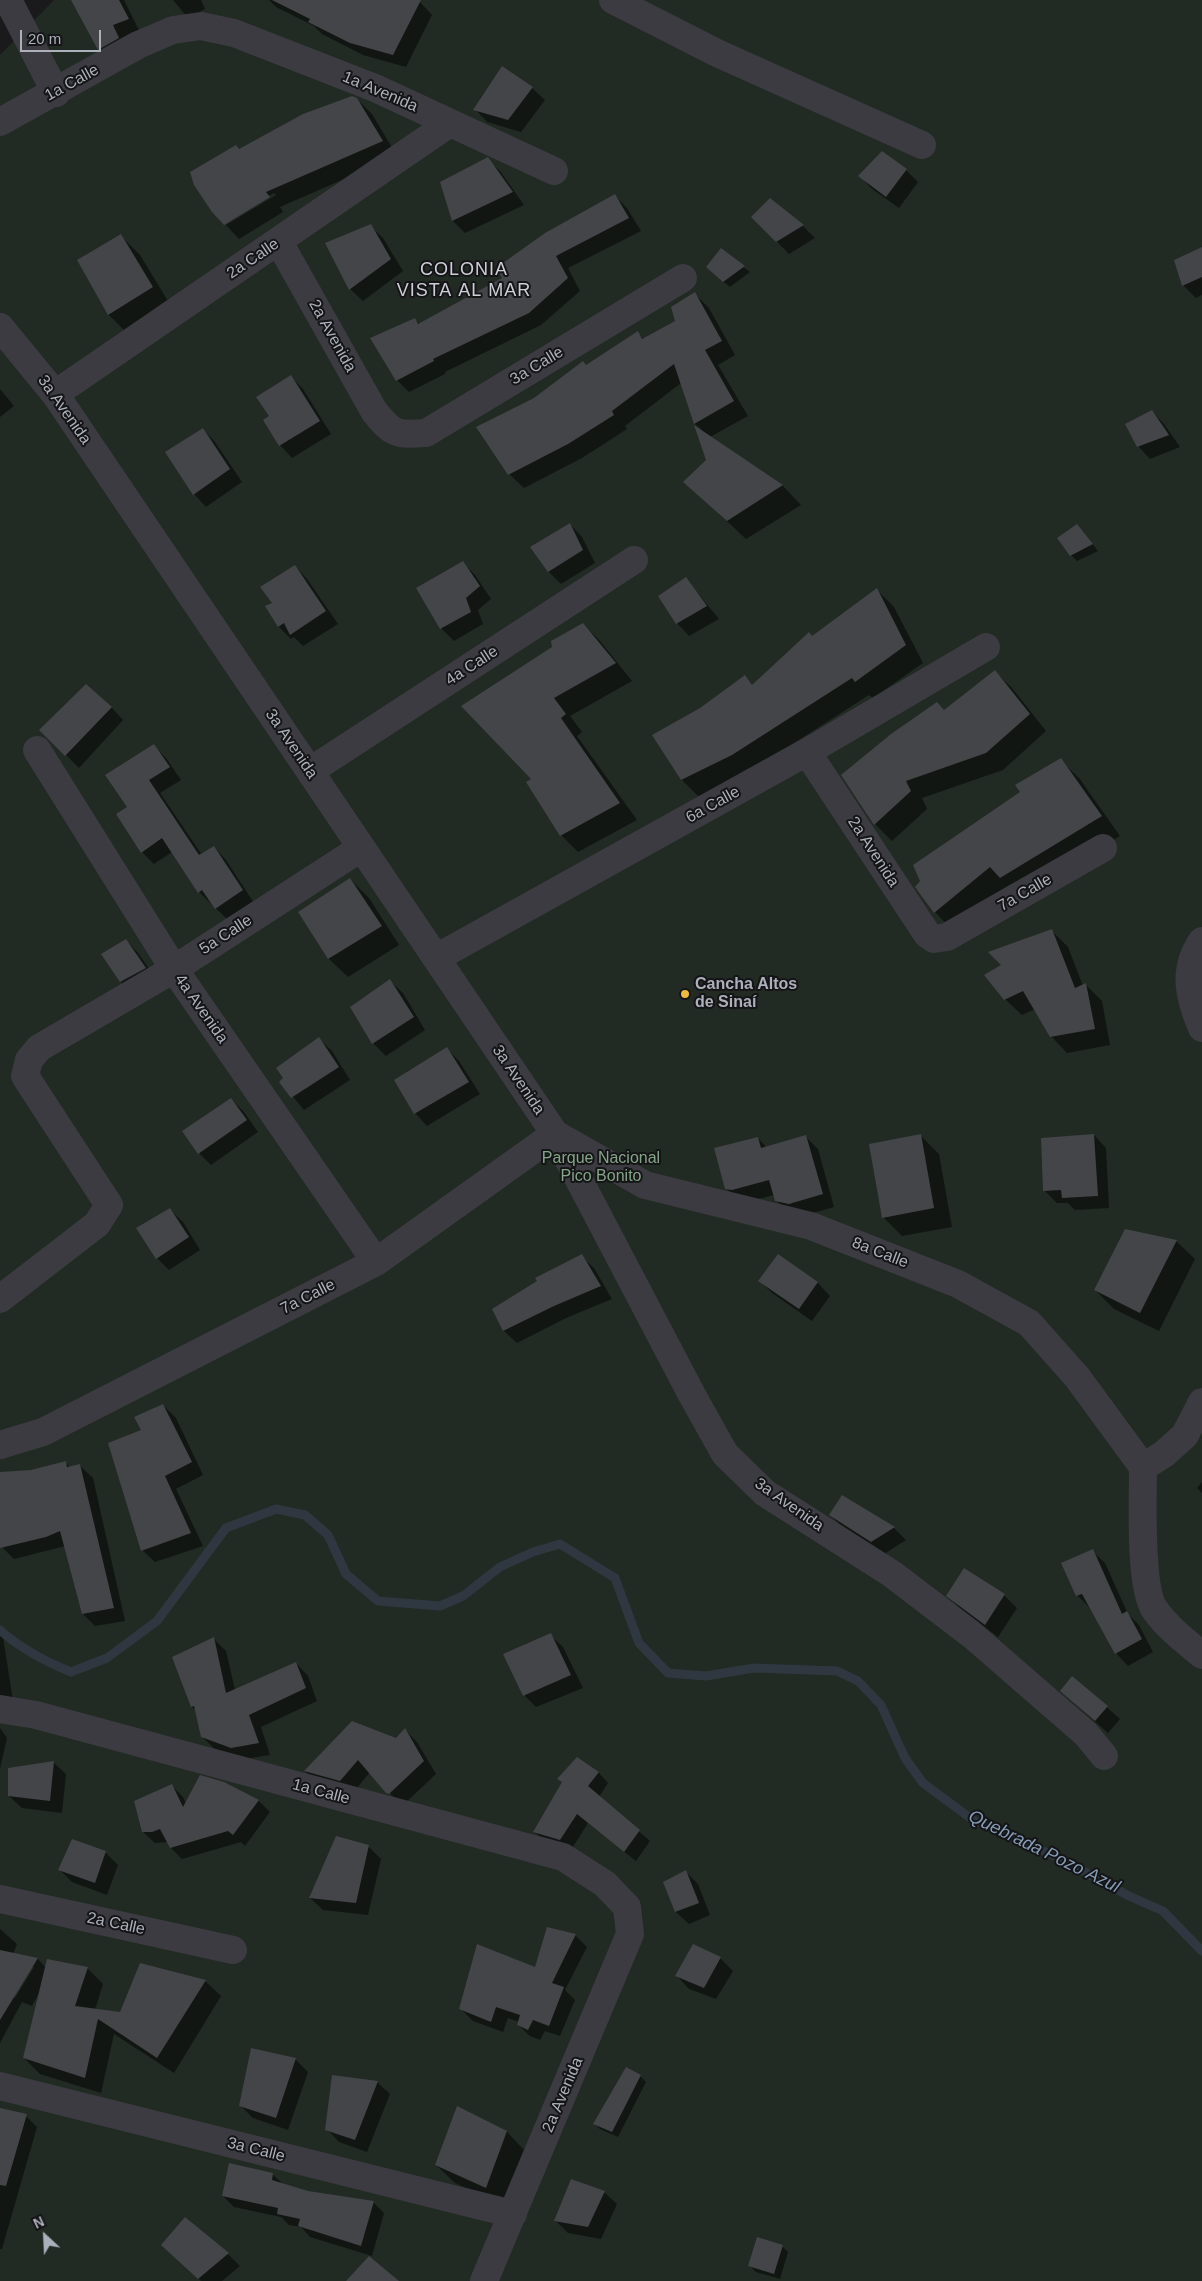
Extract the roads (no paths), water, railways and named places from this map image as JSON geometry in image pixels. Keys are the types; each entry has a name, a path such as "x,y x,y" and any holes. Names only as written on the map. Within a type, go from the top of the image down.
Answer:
{"street":[{"path":"8,0 56,93"},
{"path":"613,0 717,53 922,145"},
{"name":"1a Calle","path":"0,122 56,93 138,45 173,30 201,26"},
{"name":"1a Avenida","path":"201,26 234,33 376,88 554,171"},
{"name":"2a Calle","path":"54,394 279,242 450,123"},
{"name":"2a Avenida","path":"279,242 374,411 387,428"},
{"name":"3a Calle","path":"387,428 401,434 426,433 683,278"},
{"name":"3a Avenida","path":"0,328 54,394 180,583 310,771 555,1134 725,1454 765,1492 892,1574 972,1635 1086,1734 1104,1756"},
{"name":"4a Calle","path":"310,771 634,560"},
{"name":"6a Calle","path":"436,958 808,752 986,646"},
{"name":"4a Avenida","path":"36,750 174,969 376,1262"},
{"name":"2a Avenida","path":"808,752 927,934 934,939 947,937"},
{"name":"5a Calle","path":"0,1299 97,1224 109,1205 26,1076 29,1060 40,1048 174,969 361,848"},
{"name":"7a Calle","path":"947,937 1103,848"},
{"path":"1202,941 1196,950 1189,976 1191,1004 1202,1028"},
{"name":"7a Calle","path":"0,1445 44,1432 376,1262 555,1134"},
{"name":"8a Calle","path":"555,1134 645,1185 811,1226 958,1284 1028,1323 1077,1377 1143,1467"},
{"path":"1202,1402 1185,1435 1164,1454 1143,1467 1144,1576 1154,1609 1180,1637 1202,1655"},
{"name":"1a Calle","path":"0,1709 36,1715 563,1857 605,1884 627,1907"},
{"name":"2a Calle","path":"0,1899 233,1950"},
{"name":"2a Avenida","path":"484,2281 630,1934 627,1907"},
{"name":"3a Calle","path":"0,2086 512,2214"}],"waterway":[{"name":"Quebrada Pozo Azul","path":"0,1630 33,1654 71,1672 107,1658 157,1621 226,1528 276,1509 305,1515 328,1535 346,1574 378,1601 440,1606 463,1596 500,1567 533,1552 560,1544 615,1578 639,1643 668,1673 706,1676 754,1668 837,1671 858,1681 881,1705 905,1758 923,1783 973,1820 1059,1858 1129,1896 1163,1911 1202,1951"}],"place":[{"name":"Cancha Altos de Sinaí","path":"685,994"}],"district":[{"name":"COLONIA VISTA AL MAR","path":"464,280"}],"park label":[{"name":"Parque Nacional Pico Bonito","path":"601,1168"}]}
